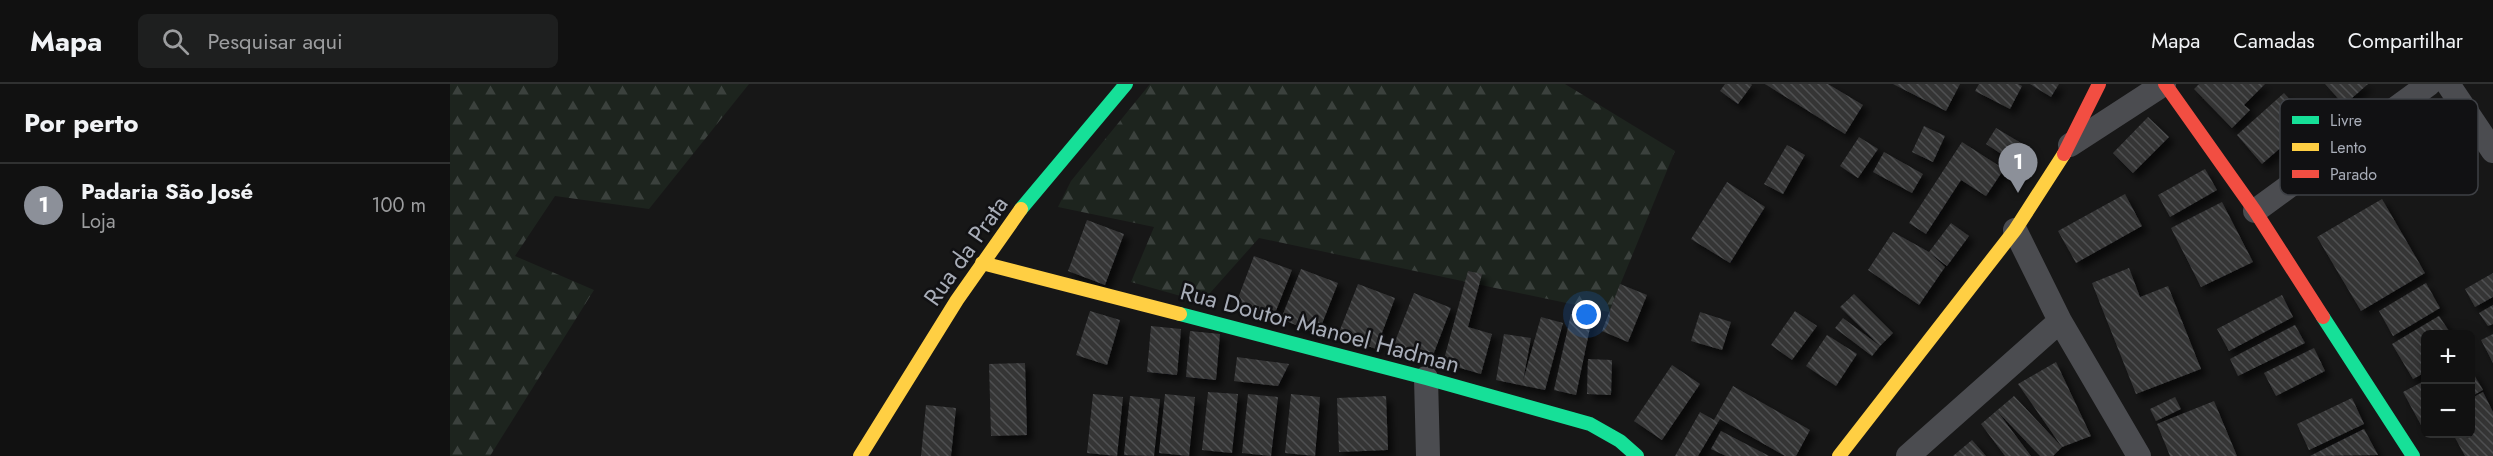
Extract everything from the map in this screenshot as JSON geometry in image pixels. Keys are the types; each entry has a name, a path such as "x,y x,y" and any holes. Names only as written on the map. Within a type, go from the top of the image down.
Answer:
{"street":[{"name":"Rua da Prata","path":"860,456 957,300 1016,215 1126,84"},
{"path":"1839,456 2014,230 2070,145 2099,84"},
{"path":"2070,145 2164,84 2255,211 2413,456"},
{"path":"2408,99 2429,84"},
{"path":"2448,84 2458,99"},
{"path":"2478,129 2493,151"},
{"path":"2255,211 2280,193"},
{"path":"2014,230 2060,321 2139,456"},
{"name":"Rua Doutor Manoel Hadman","path":"982,263 1426,378 1590,424 1620,441 1637,456"},
{"path":"1908,456 2060,321"},
{"path":"1426,378 1428,456"}],"green space":[{"path":"450,84 749,84 649,209 555,196 515,256 594,290 490,456 450,456"},
{"path":"1150,84 1565,84 1675,151 1609,312 1259,238 1202,302 1131,282 1154,227 1058,207 1071,181"}],"building":[{"path":"1725,84 1752,85 1738,104 1720,91"},
{"path":"1765,84 1828,84 1863,105 1845,134"},
{"path":"1893,84 1960,84 1946,111"},
{"path":"1979,84 2018,84 2022,86 2010,109 1975,91"},
{"path":"2030,84 2059,84 2051,97"},
{"path":"2199,84 2265,84 2244,105 2250,110 2232,128 2194,89"},
{"path":"2325,84 2368,84 2351,99 2339,99"},
{"path":"2284,93 2289,99 2280,99 2280,148 2262,164 2237,135"},
{"path":"2148,117 2169,137 2133,173 2113,153"},
{"path":"1924,126 1945,136 1933,162 1912,152"},
{"path":"1996,128 2026,146 2015,163 1986,144"},
{"path":"1859,137 1878,149 1858,178 1840,166"},
{"path":"1962,142 2004,169 1986,196 1961,180 1926,234 1909,223"},
{"path":"1787,145 1805,155 1783,194 1764,184"},
{"path":"1884,152 1923,174 1912,193 1873,172"},
{"path":"2205,169 2217,190 2170,217 2158,195"},
{"path":"1727,182 1765,207 1730,263 1691,239"},
{"path":"2125,194 2142,226 2076,263 2058,231"},
{"path":"2382,199 2425,273 2361,311 2317,237"},
{"path":"2222,202 2253,262 2201,287 2171,228"},
{"path":"1087,220 1124,234 1105,285 1068,271"},
{"path":"1951,223 1969,236 1947,266 1930,253 1945,267 1919,305 1868,270 1893,232 1929,252"},
{"path":"1254,256 1292,270 1272,321 1235,306"},
{"path":"2129,268 2140,297 2168,286 2201,369 2136,394 2092,283"},
{"path":"1301,269 1338,283 1318,334 1281,319"},
{"path":"1468,271 1482,274 1468,327 1492,334 1481,374 1443,363"},
{"path":"2493,273 2493,297 2475,307 2465,289"},
{"path":"2426,283 2440,308 2393,336 2379,311"},
{"path":"1358,284 1395,298 1376,349 1338,335"},
{"path":"1620,284 1647,295 1628,342 1602,331"},
{"path":"1414,293 1451,308 1432,358 1394,344"},
{"path":"1854,294 1893,333 1880,346 1840,307"},
{"path":"2282,295 2293,317 2229,351 2217,329"},
{"path":"2493,305 2493,324 2488,326 2479,313"},
{"path":"1090,311 1120,320 1107,365 1076,355"},
{"path":"1795,311 1817,326 1792,360 1771,345"},
{"path":"1700,312 1731,322 1722,350 1691,341"},
{"path":"1571,314 1592,318 1576,395 1554,390"},
{"path":"2439,316 2448,330 2421,330 2421,375 2413,379 2392,344"},
{"path":"1541,317 1563,323 1545,390 1496,380 1504,334 1531,338 1523,381"},
{"path":"1843,318 1880,346 1872,356 1835,328"},
{"path":"2295,325 2305,343 2238,376 2230,359"},
{"path":"1151,326 1181,329 1177,375 1147,372"},
{"path":"1190,331 1220,334 1216,380 1186,377"},
{"path":"2493,334 2493,363 2481,340"},
{"path":"1827,335 1857,354 1836,386 1806,366"},
{"path":"2314,348 2325,371 2276,396 2264,373"},
{"path":"1237,357 1289,364 1278,386 1234,381"},
{"path":"1588,359 1612,360 1611,395 1587,394"},
{"path":"2056,362 2091,436 2062,447 2018,384"},
{"path":"1025,363 1027,435 991,436 989,364"},
{"path":"1672,365 1700,384 1662,440 1634,421"},
{"path":"2475,376 2483,390 2475,394"},
{"path":"2421,383 2421,425 2403,392"},
{"path":"1733,386 1810,430 1796,456 1785,456 1720,419 1698,456 1675,456 1700,412 1714,420"},
{"path":"1208,392 1238,394 1232,453 1202,450"},
{"path":"2483,392 2493,412 2493,456 2465,456 2455,438 2475,438 2475,396"},
{"path":"1093,394 1123,397 1117,456 1087,453"},
{"path":"1165,394 1195,397 1189,456 1159,453"},
{"path":"1248,394 1278,397 1271,456 1242,453"},
{"path":"1291,394 1320,397 1315,456 1285,453"},
{"path":"1130,396 1160,399 1154,456 1124,455"},
{"path":"1386,396 1388,450 1339,452 1337,398"},
{"path":"2014,396 2062,447 2053,456 2040,456 1997,411 2031,456 2005,456 1981,424"},
{"path":"2175,397 2181,409 2156,421 2150,409"},
{"path":"2352,398 2364,424 2309,450 2297,424"},
{"path":"2214,401 2237,456 2170,456 2157,424"},
{"path":"926,405 956,408 951,456 921,456"},
{"path":"2364,429 2378,455 2310,456"},
{"path":"1721,431 1769,456 1726,456 1711,449"},
{"path":"1972,440 1986,456 1953,456"}],"traffic: fast":[{"path":"1021,209 1126,84"},
{"path":"1180,314 1426,378 1590,424 1620,441 1637,456"},
{"path":"2323,317 2413,456"}],"traffic: slow":[{"path":"1839,456 2015,230 2064,154"},
{"path":"860,456 957,300 1021,209"},
{"path":"982,263 1180,314"}],"traffic: jam":[{"path":"2064,154 2099,84"},
{"path":"2165,84 2255,211 2323,317"}],"place":[{"name":"Padaria São José","path":"2018,193"}]}
